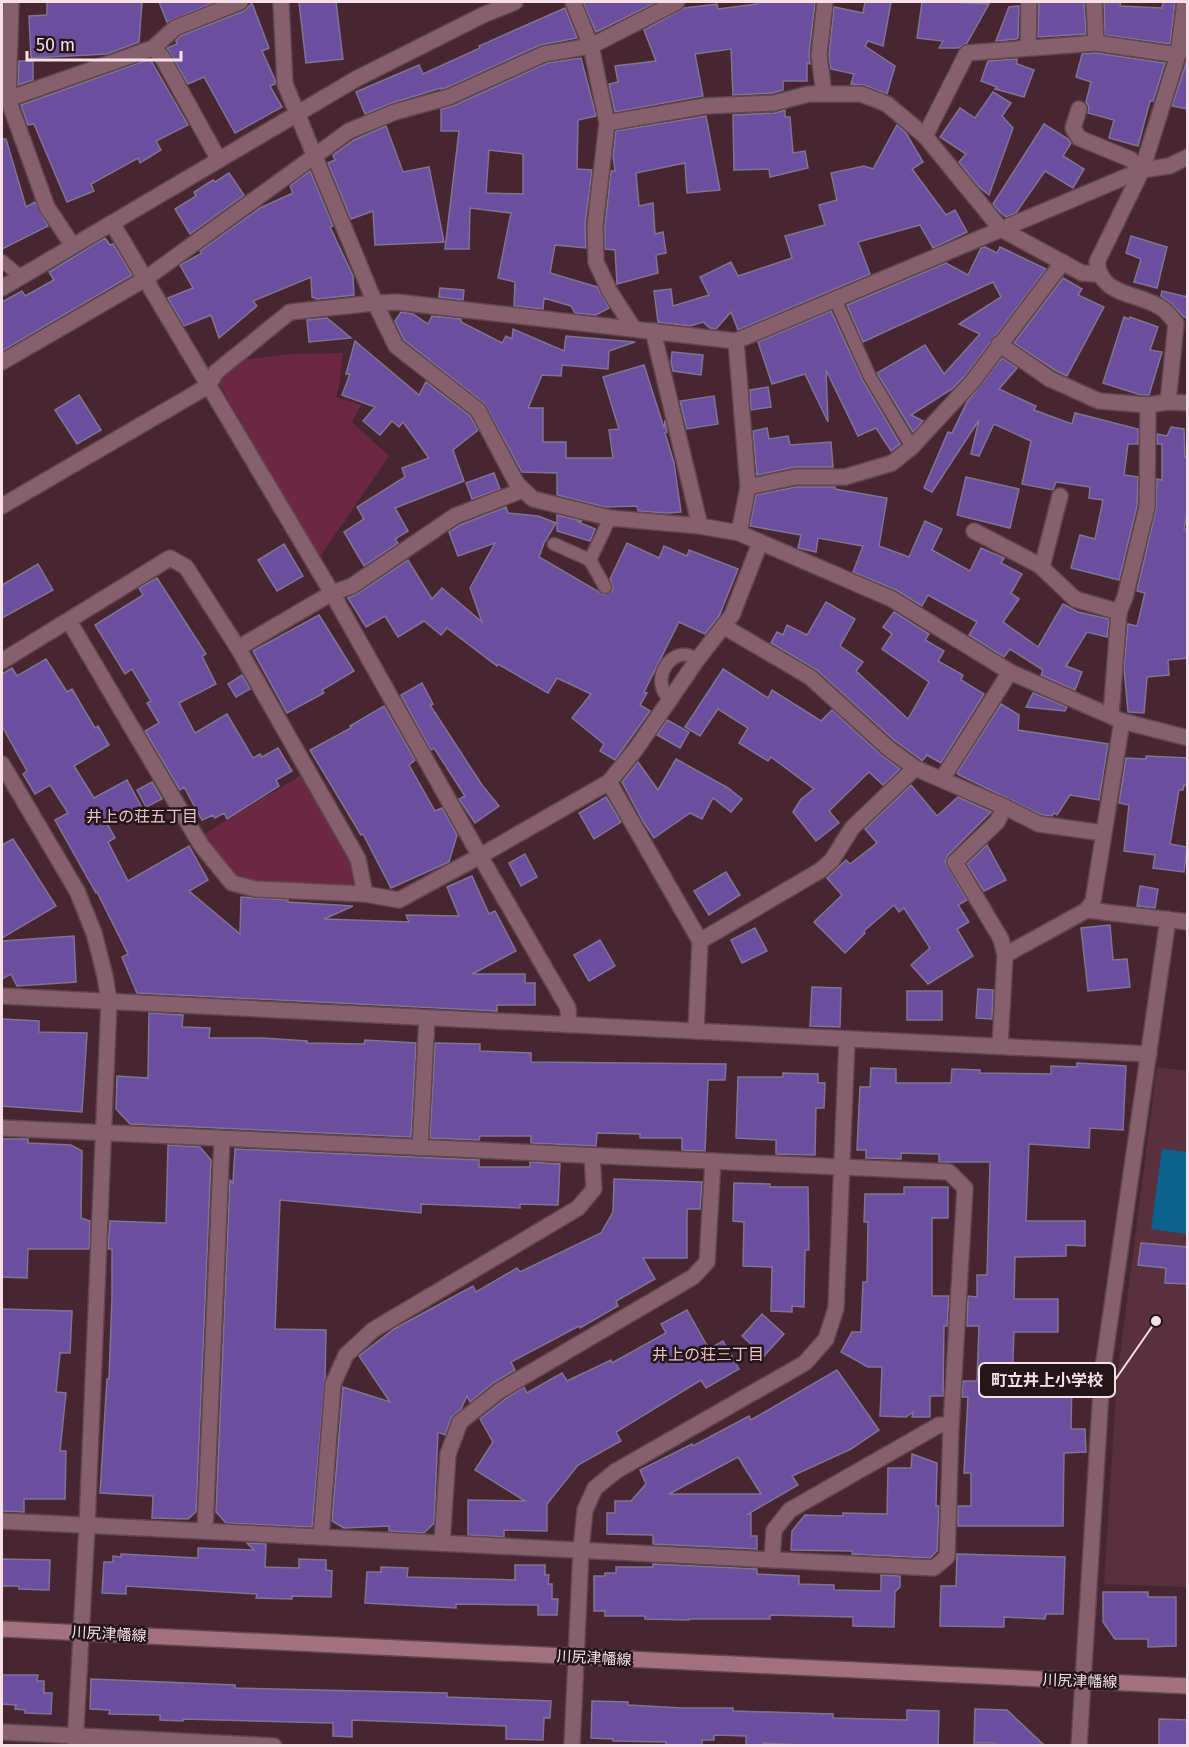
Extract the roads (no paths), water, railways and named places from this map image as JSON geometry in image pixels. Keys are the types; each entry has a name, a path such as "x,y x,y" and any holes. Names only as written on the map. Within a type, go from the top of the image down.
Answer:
{"main road":[{"name":"川尻津幡線","path":"2,1629 1188,1686"}],"street":[{"path":"11,2 5,100 47,207 73,246"},
{"path":"5,100 153,48 175,28 240,2"},
{"path":"281,2 285,84 375,303 396,346 478,410 517,484 533,499 610,518 700,526 739,533 892,599 1011,672 1116,718 1188,738"},
{"path":"2,288 356,79 483,15 515,2"},
{"path":"573,2 591,46 607,123 596,226 596,262 610,292 634,329"},
{"path":"2,362 145,279 349,131 395,112 449,97 544,54 591,46 677,2"},
{"path":"824,94 819,55 825,2"},
{"path":"1028,48 1029,2"},
{"path":"1094,2 1096,43"},
{"path":"1168,402 1176,323 1162,308 1110,287 1098,274 1097,262 1142,170 1178,55 1185,2"},
{"path":"925,136 967,53 1096,43 1178,55"},
{"path":"153,48 162,57 219,160"},
{"path":"607,123 705,106 774,103 810,94 861,94 887,104 925,136 1000,229 1083,273 1098,274"},
{"path":"1079,109 1073,128 1079,138 1130,159 1142,170"},
{"path":"2,507 208,386 216,372 290,312 397,302 736,341 1142,170 1169,166 1188,158"},
{"path":"112,223 332,593 568,1008 569,1024"},
{"path":"748,487 795,477 845,477 892,463 912,447 972,382 1063,262"},
{"path":"653,331 700,526"},
{"path":"736,341 748,487 739,533"},
{"path":"999,344 1050,379 1099,401 1148,405 1168,402 1188,403"},
{"path":"1005,956 1088,910 1093,902 1116,718 1119,612 1125,597 1147,507 1148,405"},
{"path":"238,648 332,593 352,586 455,516 523,490"},
{"path":"1041,567 1060,496"},
{"path":"974,531 1041,567 1075,599 1119,612"},
{"path":"69,621 201,845 232,883 255,890 365,894 399,900 609,782 636,749 697,660 732,615 760,543"},
{"path":"2,661 170,558 186,567 238,648 358,859 365,894"},
{"path":"723,626 810,677 888,748 915,768 1039,824 1103,833"},
{"path":"942,779 1011,672"},
{"path":"2,764 77,891 94,933 109,1002 87,1526 75,1741"},
{"path":"700,941 821,870 832,860 852,828 915,768"},
{"path":"609,782 700,941 696,1031"},
{"path":"1000,1046 1005,956 1001,939 955,862 997,822 1005,807"},
{"path":"1088,910 1188,922"},
{"path":"1079,1746 1102,1375 1168,919"},
{"path":"2,996 1149,1054"},
{"path":"420,1148 427,1018"},
{"path":"572,1746 581,1550 585,1510 596,1488 616,1471 805,1363 826,1339 836,1308 847,1039"},
{"path":"2,1128 949,1172 965,1188 951,1425 947,1557 934,1568 2,1521"},
{"path":"205,1531 222,1139"},
{"path":"321,1537 333,1384 346,1355 373,1330 578,1208 594,1189 592,1156"},
{"path":"442,1543 448,1454 460,1422 499,1391 693,1277 707,1262 713,1161"},
{"path":"772,1560 774,1530 790,1510 939,1425 951,1425"},
{"path":"2,1732 75,1741 274,1746"}],"lane":[{"path":"2,261 21,277"},
{"path":"835,299 870,377 912,447"},
{"path":"590,560 610,518"},
{"path":"554,544 590,560 605,587"},
{"path":"669,700 661,682 668,662 684,654 692,655 697,660"}],"water":[{"path":"1162,1149 1187,1152 1187,1234 1151,1229"}],"place":[{"name":"町立井上小学校","path":"1156,1321"}],"district":[{"name":"井上の荘五丁目","path":"142,816"},
{"name":"井上の荘三丁目","path":"708,1354"}]}
